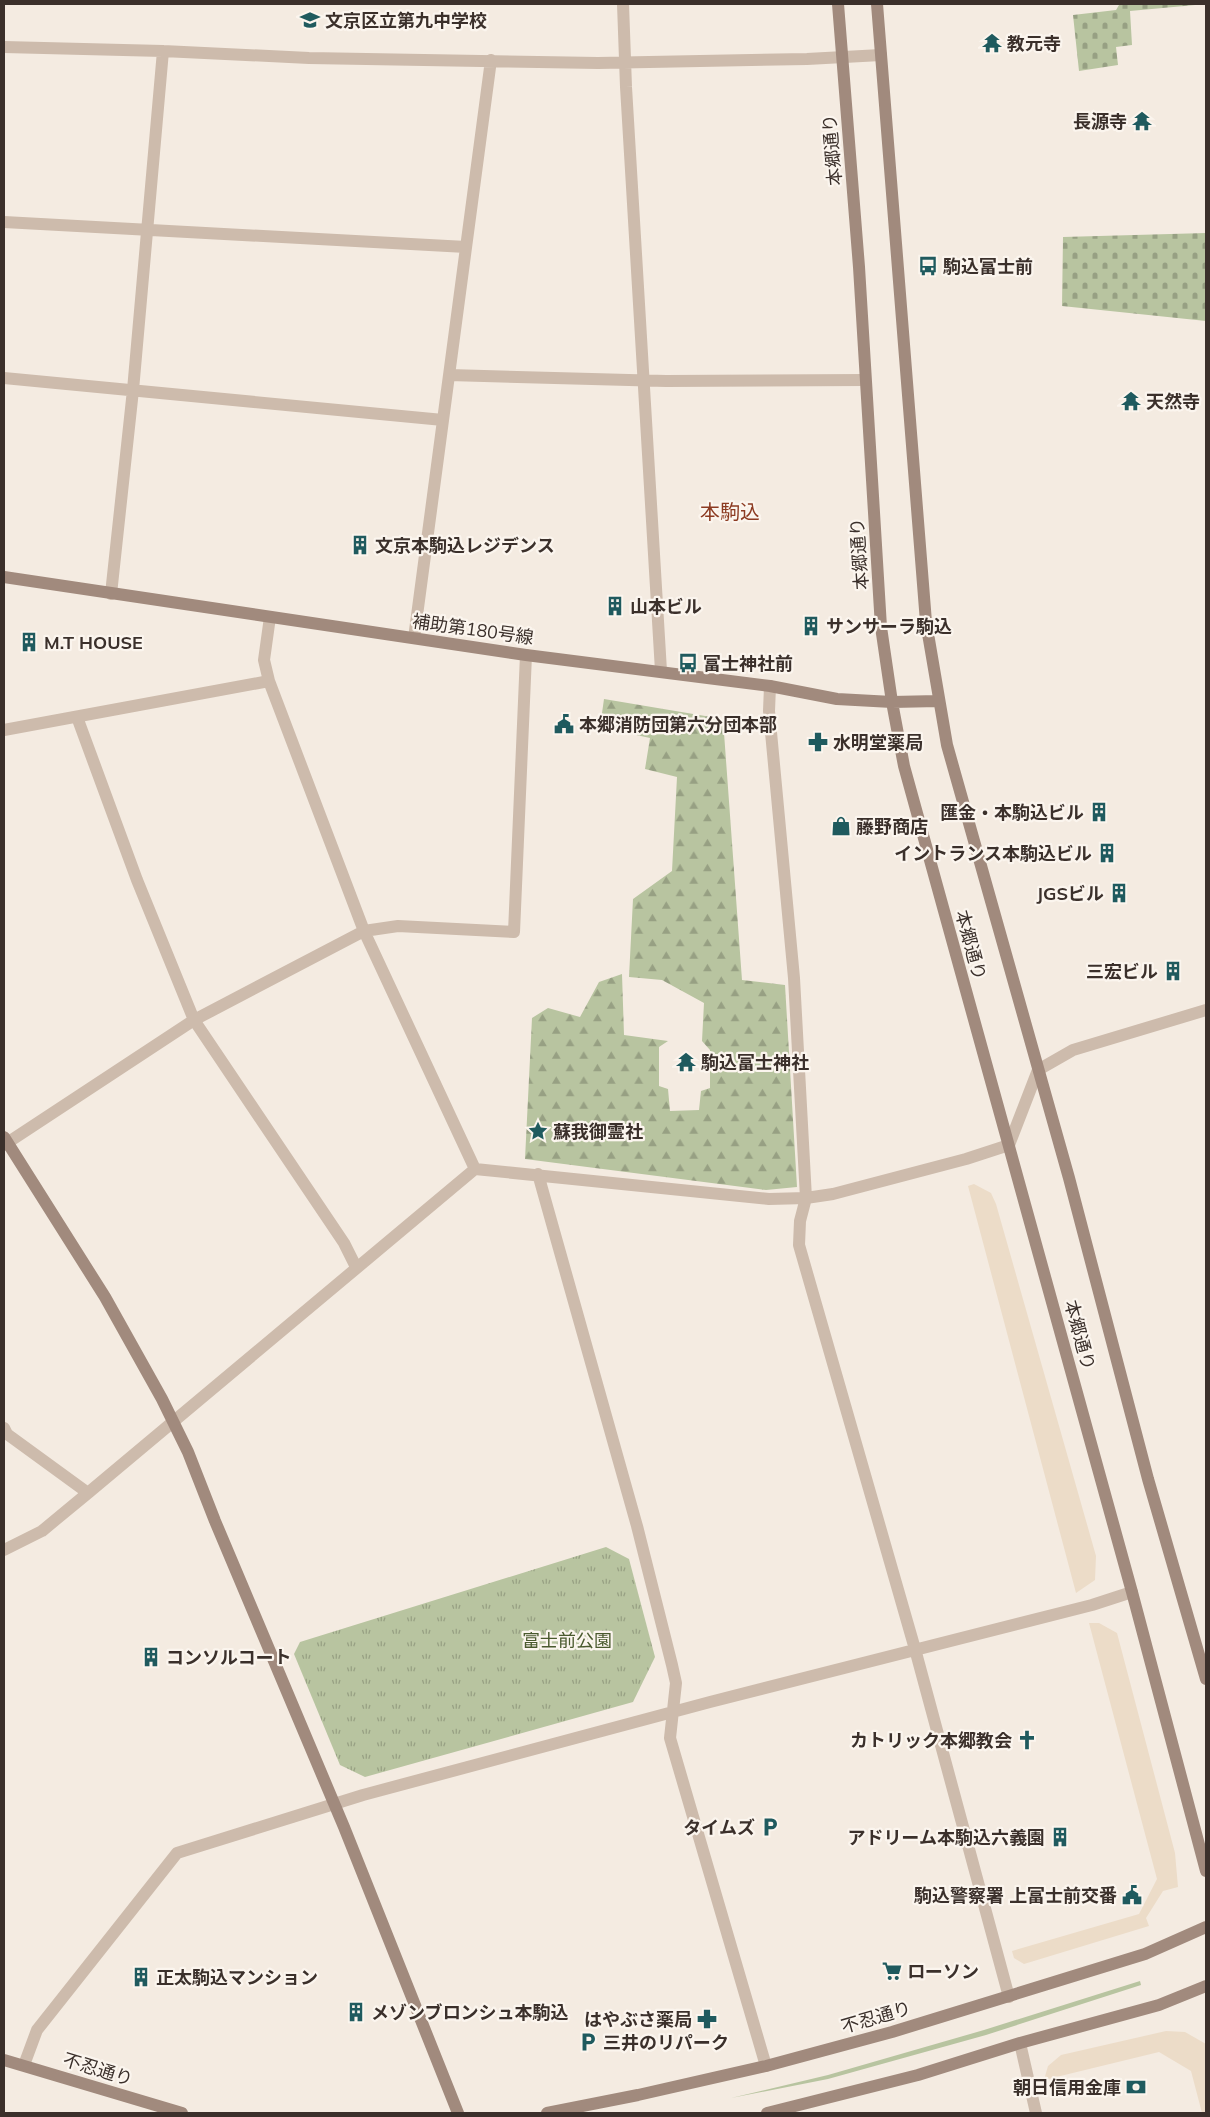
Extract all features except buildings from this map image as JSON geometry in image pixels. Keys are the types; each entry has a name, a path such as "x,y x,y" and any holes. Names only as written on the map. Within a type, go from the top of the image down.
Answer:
{"main road":[{"name":"本郷通り","path":"838,4 859,267 882,627 892,702 904,766 1132,1592 1206,1871"},
{"name":"本郷通り","path":"877,4 926,622 938,701 947,745 1069,1178 1148,1479 1206,1679"},
{"name":"補助第180号線","path":"4,577 526,655 770,686 837,699 892,702 938,701"},
{"path":"5,1141 106,1297 188,1452 334,1804 458,2113"},
{"name":"不忍通り","path":"547,2113 638,2096 766,2066 1008,1997 1145,1954 1206,1927"},
{"path":"767,2113 918,2075 1020,2043 1159,2005 1206,1986"},
{"name":"不忍通り","path":"4,2060 182,2113"}],"street":[{"path":"623,4 661,671"},
{"path":"4,47 163,51 309,58 625,63 881,55"},
{"path":"111,594 133,390 163,51"},
{"path":"414,638 491,60"},
{"path":"4,222 466,247"},
{"path":"449,375 644,380 865,380"},
{"path":"4,378 443,420"},
{"path":"270,617 264,660 269,681 364,932 475,1169"},
{"path":"5,1141 194,1020 364,932 398,926 514,932 526,655"},
{"path":"4,730 269,681"},
{"path":"770,686 770,711 794,978 806,1198 800,1222 798,1245 916,1649 1008,1997"},
{"path":"77,717 137,880 194,1020 344,1243 356,1267"},
{"path":"4,1550 42,1531 475,1169 769,1199 806,1198 834,1194 966,1159 1009,1145 1038,1070 1073,1050 1206,1010"},
{"path":"538,1174 637,1526 672,1665 676,1683 670,1738 766,2066"},
{"path":"4,1428 8,1434 88,1493"},
{"path":"24,2065 37,2030 177,1853 334,1804 672,1712 1092,1605 1132,1592"},
{"path":"1020,2043 1036,2113"}],"green space":[{"path":"1206,4 1130,11 1132,45 1116,47 1118,65 1079,71 1073,15 1116,10 1119,5"},
{"path":"1206,233 1206,321 1062,306 1063,237"},
{"path":"604,699 723,719 742,980 785,985 797,1187 766,1190 525,1159 532,1018 548,1008 580,1017 599,982 622,974 624,1035 668,1041 659,1047 659,1086 668,1089 670,1111 699,1110 701,1091 710,1088 710,1050 702,1041 704,1003 662,980 629,977 633,899 672,871 677,777 645,769 650,738 600,727"},
{"name":"富士前公園","path":"606,1547 629,1559 655,1657 633,1702 365,1777 340,1765 294,1654 300,1642"},
{"path":"1140,1981 1141,1985 986,2035 828,2079 731,2098 828,2075 984,2030"}],"shaded area":[{"path":"974,1184 991,1193 996,1204 1096,1556 1095,1580 1076,1593 968,1186"},
{"path":"1089,1623 1099,1623 1117,1633 1175,1853 1178,1887 1163,1891 1146,1918 1149,1926 1024,1964 1014,1958 1012,1951 1139,1914 1157,1879"},
{"path":"1166,2031 1185,2032 1206,2044 1206,2113 1202,2113 1191,2071 1159,2052 1044,2080 1048,2066 1061,2055"}],"place":[{"name":"文京区立第九中学校","path":"310,20"},
{"name":"教元寺","path":"992,43"},
{"name":"長源寺","path":"1142,121"},
{"name":"駒込富士前","path":"928,266"},
{"name":"天然寺","path":"1131,401"},
{"name":"文京本駒込レジデンス","path":"360,545"},
{"name":"山本ビル","path":"615,606"},
{"name":"サンサーラ駒込","path":"811,626"},
{"name":"M.T HOUSE","path":"29,642"},
{"name":"富士神社前","path":"688,663"},
{"name":"本郷消防団第六分団本部","path":"564,724"},
{"name":"水明堂薬局","path":"818,742"},
{"name":"匯金・本駒込ビル","path":"1099,812"},
{"name":"藤野商店","path":"841,826"},
{"name":"イントランス本駒込ビル","path":"1107,853"},
{"name":"JGSビル","path":"1119,893"},
{"name":"三宏ビル","path":"1173,971"},
{"name":"駒込富士神社","path":"686,1062"},
{"name":"蘇我御霊社","path":"538,1131"},
{"name":"コンソルコート","path":"151,1657"},
{"name":"カトリック本郷教会","path":"1027,1740"},
{"name":"タイムズ","path":"770,1827"},
{"name":"アドリーム本駒込六義園","path":"1060,1837"},
{"name":"駒込警察署 上富士前交番","path":"1132,1895"},
{"name":"ローソン","path":"892,1971"},
{"name":"正太駒込マンション","path":"141,1977"},
{"name":"メゾンブロンシュ本駒込","path":"356,2012"},
{"name":"はやぶさ薬局","path":"707,2019"},
{"name":"三井のリパーク","path":"588,2042"},
{"name":"朝日信用金庫","path":"1136,2087"}],"district":[{"name":"本駒込","path":"730,511"}]}
